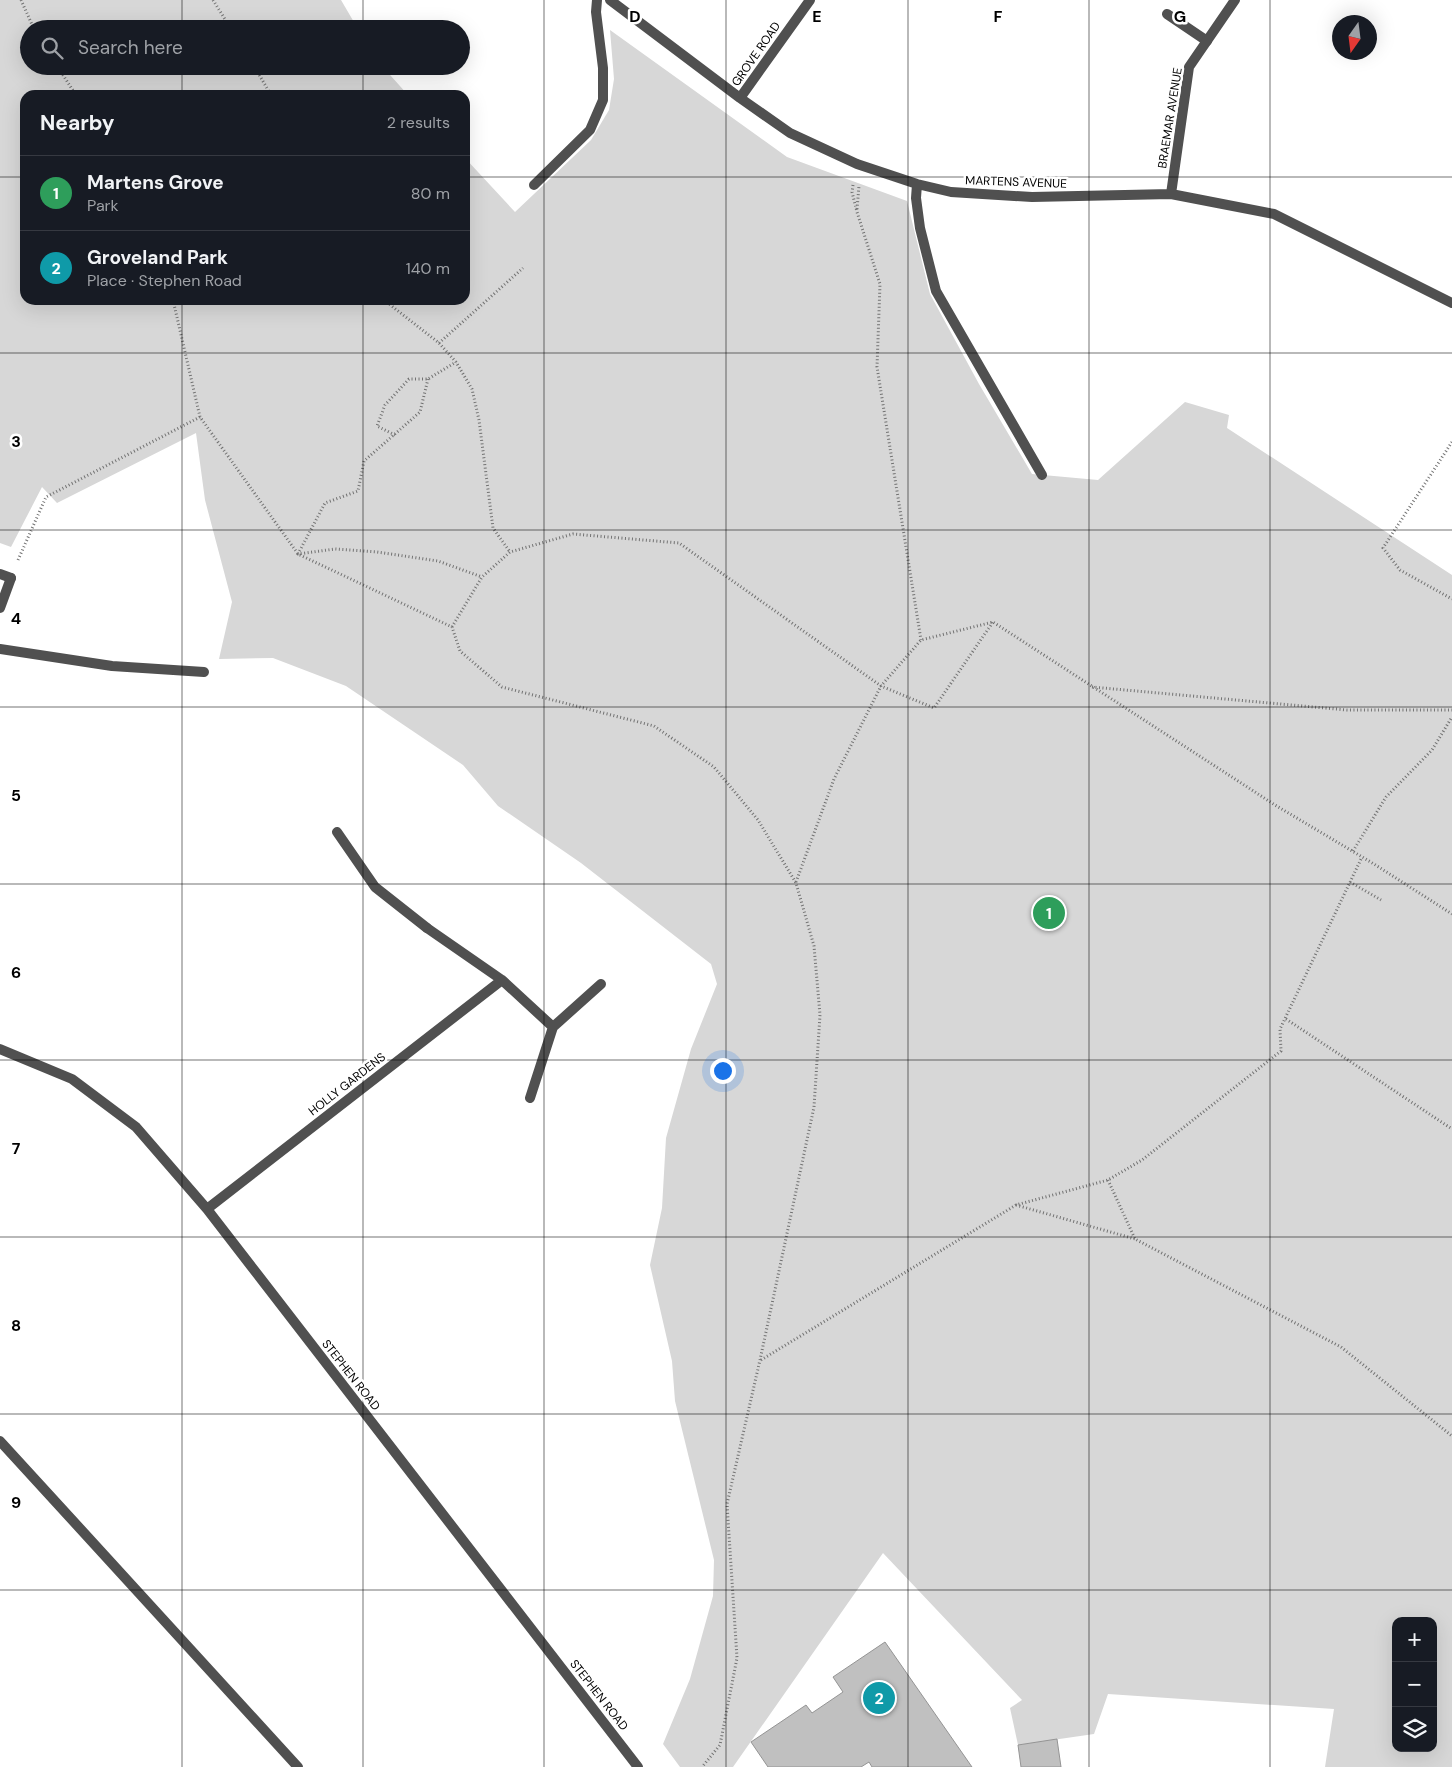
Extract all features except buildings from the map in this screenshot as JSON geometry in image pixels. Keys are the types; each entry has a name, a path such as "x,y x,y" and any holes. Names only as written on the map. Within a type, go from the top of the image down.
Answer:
{"street":[{"path":"534,185 590,130 603,100 603,68 596,12 598,0"},
{"name":"MARTENS AVENUE","path":"610,0 740,98 790,133 857,164 917,184 951,192 1032,197 1171,194 1274,214 1452,303"},
{"name":"GROVE ROAD","path":"740,98 810,0"},
{"name":"BRAEMAR AVENUE","path":"1171,194 1189,67 1236,0"},
{"path":"1167,14 1207,41"},
{"path":"917,184 916,198 920,228 936,291 1042,475"},
{"path":"0,574 11,578 0,608"},
{"path":"0,649 112,666 204,672"},
{"path":"337,832 375,887 427,928 502,980 554,1027"},
{"name":"HOLLY GARDENS","path":"207,1209 502,980"},
{"path":"530,1098 554,1027 601,984"},
{"name":"STEPHEN ROAD","path":"0,1049 72,1078 136,1127 207,1209 638,1767"},
{"path":"0,1441 298,1767"}],"path":[{"path":"21,0 30,20"},
{"path":"213,0 225,20"},
{"path":"63,75 73,90"},
{"path":"259,75 268,90"},
{"path":"857,212 880,284 878,367 920,640"},
{"path":"439,343 523,268"},
{"path":"174,305 200,417 298,554 452,627 460,651 502,688 654,726 714,766 758,820 796,883 814,946 820,1014 814,1107 727,1504 737,1658 720,1745 702,1767"},
{"path":"390,305 439,343 456,362 472,390 479,420 493,528 510,552"},
{"path":"395,435 377,426 385,405 409,379 428,380 456,362"},
{"path":"298,554 325,503 358,491 364,461 420,412 428,380"},
{"path":"11,578 46,497 200,417"},
{"path":"1452,442 1383,548 1400,570 1452,599"},
{"path":"452,627 482,576 510,552 572,534 679,543 881,686 934,708 993,622"},
{"path":"298,554 335,549 377,552 438,561 482,576"},
{"path":"796,883 834,779 881,686 920,640 993,622 1275,805 1452,914"},
{"path":"1092,687 1347,710 1452,710"},
{"path":"1353,852 1386,797 1432,750 1452,717"},
{"path":"760,1360 1016,1205 1108,1180 1142,1160 1281,1051 1280,1029 1362,857"},
{"path":"1350,882 1381,900"},
{"path":"1286,1019 1452,1129"},
{"path":"1108,1180 1135,1239"},
{"path":"1016,1205 1135,1239 1341,1347 1452,1436"}],"shaded area":[{"path":"0,0 341,0 353,20 20,20 20,75 390,75 404,90 20,90 20,305 470,305 470,163 515,212 591,140 609,110 614,79 610,30 787,157 907,201 930,294 979,384 1032,474 1098,480 1185,402 1229,415 1227,428 1452,575 1452,1767 1325,1767 1334,1709 1108,1694 1094,1734 1018,1745 1010,1708 1022,1700 883,1553 733,1767 680,1767 663,1744 690,1679 713,1596 714,1560 675,1401 672,1361 650,1265 662,1208 666,1138 691,1049 717,984 711,964 581,863 498,806 463,765 346,686 273,658 219,659 232,602 205,500 196,433 57,503 42,487 11,547 0,543"}],"place":[{"name":"Martens Grove","path":"1049,913"},
{"name":"Groveland Park","path":"879,1698"}]}
